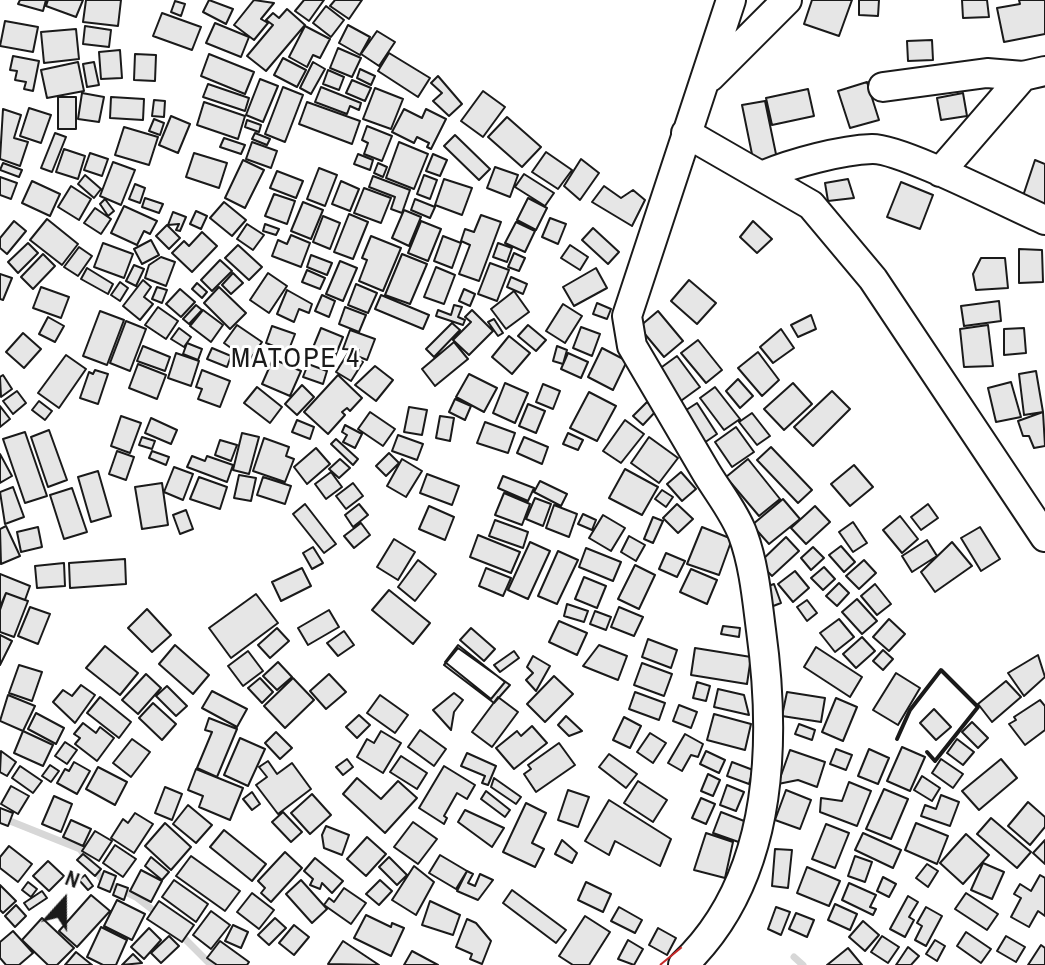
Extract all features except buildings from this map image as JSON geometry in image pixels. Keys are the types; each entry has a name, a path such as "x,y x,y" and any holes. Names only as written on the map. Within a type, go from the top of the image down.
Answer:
{"street":[{"path":"683,965 708,941 738,890 759,828 769,756 764,655 754,582 742,533 632,346 627,316 731,0"},
{"path":"706,81 787,0"},
{"path":"883,87 987,73 1034,74"},
{"path":"940,172 1034,74"},
{"path":"686,133 764,175 811,205 873,279 1045,537"},
{"path":"764,175 785,166 875,148 940,172 1045,220"}],"waterway":[{"path":"0,817 80,849 103,881 136,897 158,914"},
{"path":"179,933 211,965"},
{"path":"794,957 803,965"}],"wall":[{"path":"897,739 910,710 941,670 978,707 935,761 927,752"}],"power":[{"path":"660,965 682,947"}],"district":[{"name":"MATOPE 4","path":"296,359"}]}
